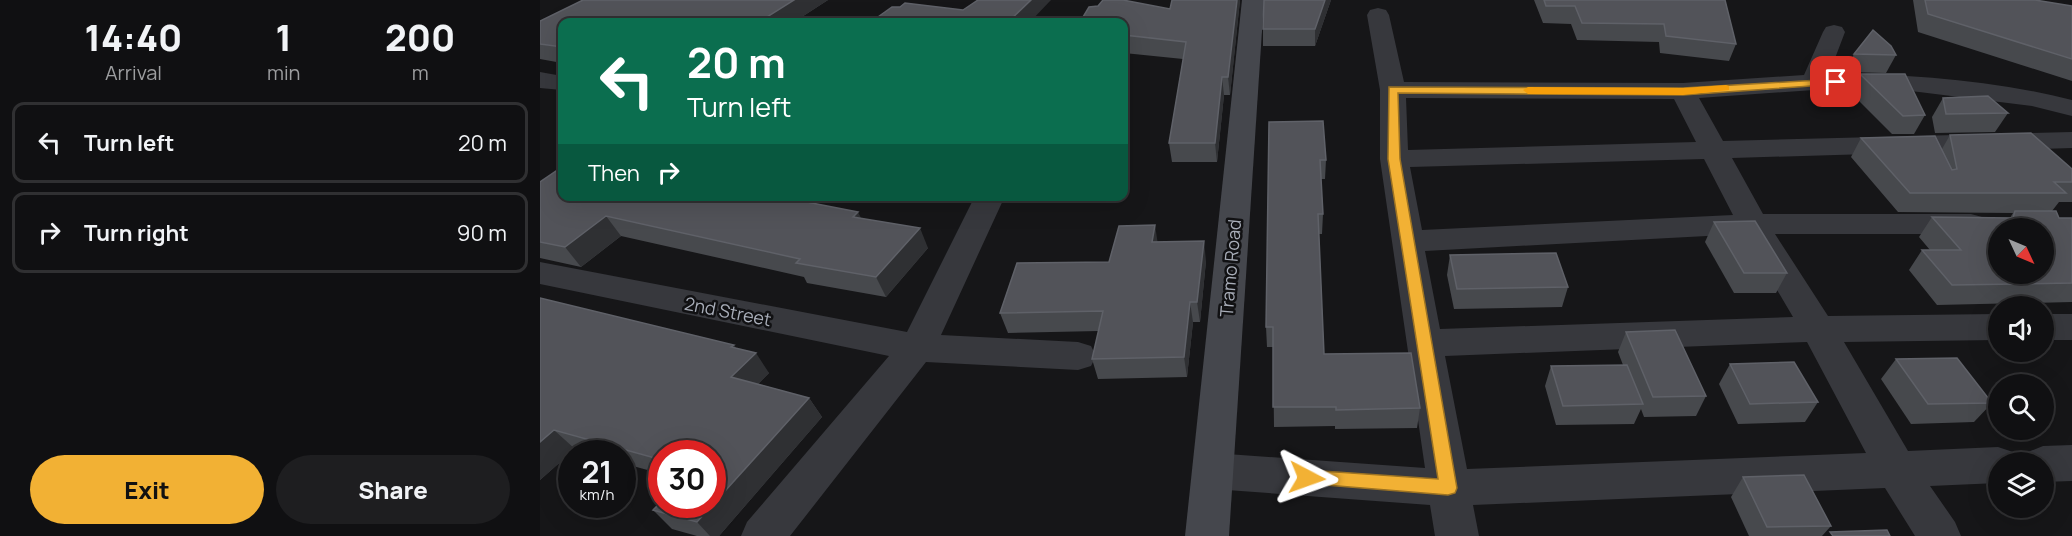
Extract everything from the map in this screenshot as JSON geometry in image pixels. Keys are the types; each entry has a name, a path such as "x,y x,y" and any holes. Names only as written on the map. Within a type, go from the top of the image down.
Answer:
{"street":[{"name":"Tramo Road","path":"1207,536 1253,0"},
{"path":"1378,15 1393,90 1394,159 1456,536"},
{"path":"1814,82 1834,32"},
{"path":"540,80 558,82"},
{"path":"1393,90 1683,91 1814,82 1903,82 2033,98 2072,108"},
{"path":"1683,91 1753,224 1818,329 1896,469 1939,536"},
{"path":"1394,159 2072,140"},
{"path":"763,536 916,348 988,201"},
{"path":"1408,241 1753,224 1988,225"},
{"name":"2nd Street","path":"540,273 916,348 1078,356"},
{"path":"1425,343 1818,329 1988,327"},
{"path":"2054,327 2072,327"},
{"path":"2054,464 2072,463"},
{"path":"1213,471 1448,488 1988,465"}],"building":[{"path":"583,0 794,0 765,18 558,18 558,46 540,44 540,21"},
{"path":"978,0 1031,0 1012,18 877,18 892,7 900,7 905,3 963,10"},
{"path":"1103,0 1123,0 1170,9 1172,0 1237,0 1228,77 1222,77 1215,143 1169,143 1186,42 1128,35 1128,18 1082,18 1089,7 1098,6"},
{"path":"1264,0 1325,0 1315,29 1263,29"},
{"path":"1544,0 1725,0 1736,44 1666,36 1664,24 1582,23 1575,6 1546,6"},
{"path":"1925,0 2035,0 2072,6 2072,59 1928,14"},
{"path":"1873,30 1891,46 1896,55 1854,54"},
{"path":"1860,74 1905,74 1925,115 1903,116"},
{"path":"1988,96 2008,113 1946,114 1943,98"},
{"path":"1323,121 1326,160 1320,160 1323,214 1318,214 1324,354 1411,353 1420,408 1336,410 1336,407 1273,407 1273,327 1266,327 1269,122"},
{"path":"2031,133 2072,169 2072,182 2054,182 2066,193 1910,193 1861,138 1935,136 1952,170 1957,169 1950,135"},
{"path":"558,170 558,201 802,201 858,212 853,217 920,228 876,277 796,263 800,259 606,216 565,247 540,242 540,182"},
{"path":"2015,211 2056,211 2059,218 2072,218 2072,283 2054,283 2054,218 2013,218"},
{"path":"1932,217 2013,218 1988,218 1988,284 2012,284 1952,285 1922,250 1961,250"},
{"path":"1755,221 1787,273 1744,273 1714,222"},
{"path":"1155,225 1152,242 1204,241 1197,302 1190,302 1184,357 1092,359 1103,311 1000,313 1017,263 1109,262 1119,226"},
{"path":"1556,253 1568,287 1457,289 1450,255"},
{"path":"540,298 734,345 731,347 756,353 731,377 809,398 726,490 726,440 648,440 648,456 636,453 636,440 590,440 554,430 540,442"},
{"path":"1675,330 1706,396 1653,397 1626,332"},
{"path":"1957,358 1988,398 1988,403 1928,404 1896,359"},
{"path":"1794,362 1818,402 1750,404 1730,364"},
{"path":"1627,365 1643,404 1563,406 1551,366"},
{"path":"1804,475 1831,526 1767,527 1743,477"},
{"path":"682,518 701,518 697,522"},
{"path":"1887,530 1890,536 1833,536 1830,532"}],"slow traffic":[{"path":"1528,90 1683,91 1726,88"}],"route":[{"path":"1307,478 1448,488 1394,159 1393,90 1683,91 1836,82"}]}
